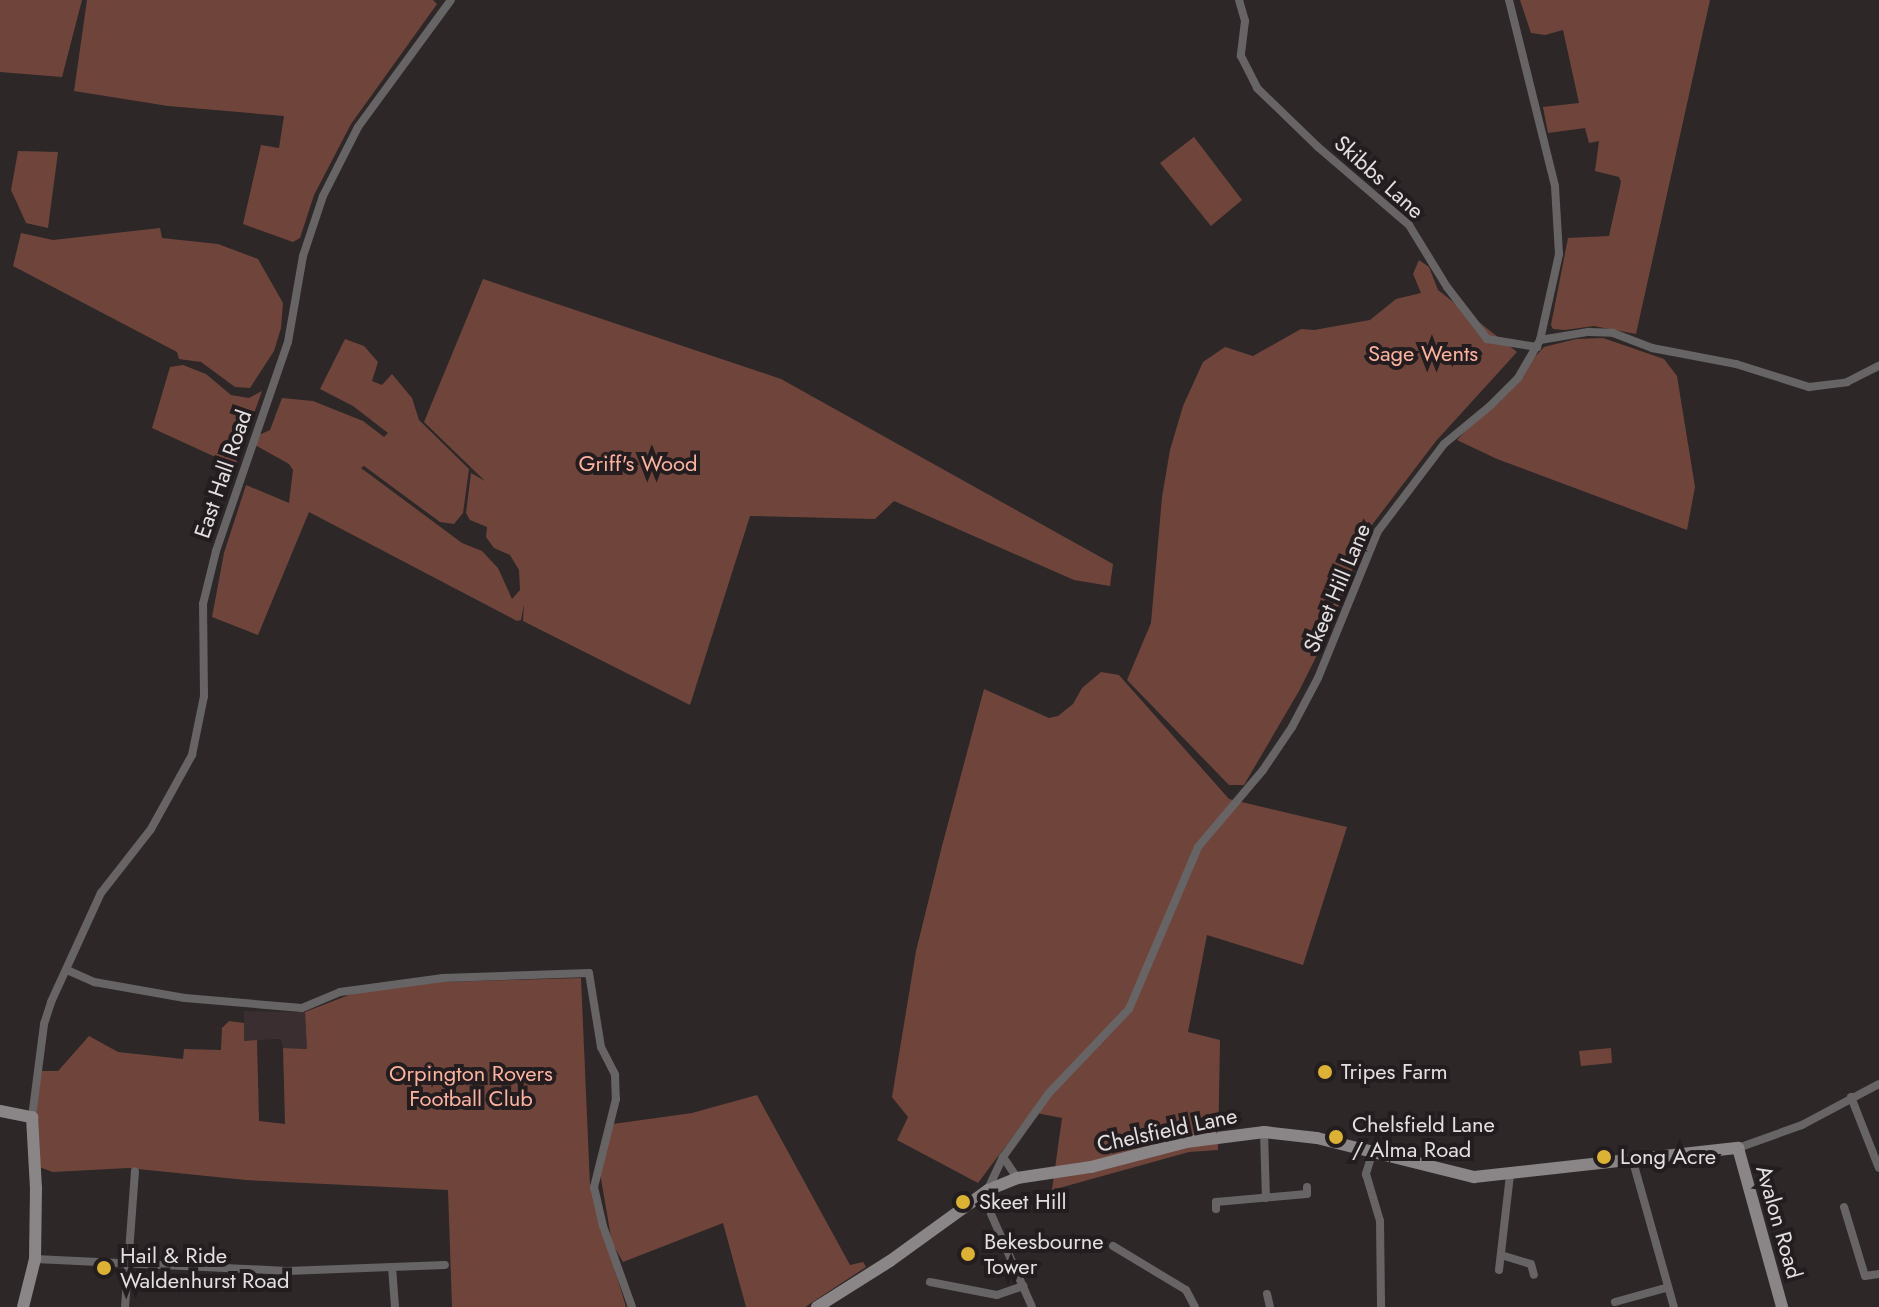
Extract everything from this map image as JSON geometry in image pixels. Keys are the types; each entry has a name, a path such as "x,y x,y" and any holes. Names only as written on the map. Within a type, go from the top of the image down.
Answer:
{"street":[{"name":"East Hall Road","path":"32,1117 44,1024 101,893 151,829 192,755 204,696 203,604 216,551 288,342 303,256 323,196 358,127 451,0"},
{"name":"Skibbs Lane","path":"1239,0 1245,21 1241,56 1257,88 1318,147 1409,225 1447,287 1487,339 1539,344 1588,332 1613,333 1652,348 1736,364 1809,387 1847,382 1879,366"},
{"name":"Skeet Hill Lane","path":"988,1190 1003,1157 1049,1093 1129,1009 1198,847 1263,770 1292,727 1318,678 1368,551 1389,514 1444,444 1518,378 1539,344 1559,254 1555,186 1509,0"},
{"path":"67,970 94,982 185,998 302,1008 340,992 443,978 589,973 601,1047 615,1075 616,1087 594,1187 603,1226 632,1307"},
{"name":"Chelsfield Lane","path":"817,1307 890,1261 988,1190 1017,1178 1091,1167 1186,1142 1264,1132 1317,1138 1444,1172 1474,1177 1510,1175 1632,1158 1738,1148 1802,1125 1879,1084"},
{"path":"1851,1097 1879,1168"},
{"path":"0,1111 32,1117 36,1188 35,1259 23,1307"},
{"path":"1264,1132 1266,1198"},
{"name":"Avalon Road","path":"1738,1148 1782,1307"},
{"path":"1372,1154 1366,1174 1380,1221 1381,1307"},
{"path":"1003,1157 1017,1178"},
{"path":"1632,1158 1666,1288 1674,1307"},
{"path":"125,1307 135,1171"},
{"path":"1499,1270 1510,1175"},
{"path":"1216,1209 1216,1202 1307,1194 1307,1187"},
{"path":"1844,1207 1865,1276 1874,1276"},
{"path":"991,1214 1032,1307"},
{"path":"1113,1246 1186,1290 1195,1307"},
{"path":"1501,1255 1531,1264 1534,1275"},
{"path":"35,1259 287,1271 445,1265"},
{"path":"392,1267 395,1307"},
{"path":"930,1282 997,1295 1023,1286"},
{"path":"1615,1302 1666,1288"},
{"path":"1267,1294 1270,1307"}],"shaded area":[{"path":"244,1011 305,1012 307,1049 283,1048 281,1039 244,1041"}],"green space":[{"path":"0,0 82,0 62,77 0,72"},
{"path":"87,0 433,0 437,4 351,124 314,195 300,238 293,242 243,224 261,145 279,148 284,116 168,106 74,91"},
{"path":"1520,0 1710,0 1636,334 1594,326 1553,329 1551,325 1568,238 1609,236 1621,182 1619,177 1595,171 1599,141 1589,143 1585,128 1548,133 1543,107 1579,103 1563,30 1545,35 1531,33"},
{"path":"1194,137 1242,200 1211,226 1160,163"},
{"path":"18,151 58,152 48,228 26,223 11,190"},
{"path":"160,228 162,238 218,244 258,259 283,303 281,328 274,351 250,388 235,387 201,362 179,359 177,352 13,266 21,233 53,240"},
{"name":"Sage Wents","path":"1419,260 1429,267 1438,290 1517,352 1436,441 1368,530 1328,633 1299,691 1244,785 1229,785 1127,680 1151,623 1162,497 1170,450 1183,406 1203,362 1225,347 1253,356 1301,329 1314,330 1370,320 1396,299 1421,293 1413,274"},
{"name":"Griff's Wood","path":"483,279 781,379 1113,564 1110,586 1074,580 894,501 875,519 750,516 690,705 523,621 524,604 521,620 517,621 309,512 258,635 212,617 224,553 246,485 289,503 293,470 289,464 255,445 259,435 270,430 282,398 313,401 363,421 384,437 388,433 353,406 320,389 345,339 364,346 378,362 372,381 382,385 392,374 412,398 419,420 469,469 463,513 454,524 440,522 364,466 361,468 462,543 482,551 498,568 512,599 520,590 519,570 510,555 494,548 486,537 487,527 470,520 466,513 471,473 485,481 424,422"},
{"path":"1603,338 1664,359 1677,376 1695,487 1687,530 1497,459 1457,440 1544,347 1576,339"},
{"path":"183,365 206,374 231,395 249,398 262,391 235,466 152,428 170,367"},
{"path":"1101,672 1119,675 1229,799 1347,827 1303,965 1207,935 1188,1032 1220,1040 1218,1150 1189,1152 1052,1190 1062,1118 1031,1112 978,1183 897,1140 908,1117 892,1097 916,951 984,689 1049,718 1058,716 1073,704 1082,688"},
{"name":"Orpington Rovers Football Club","path":"581,978 590,1185 626,1307 452,1307 448,1190 246,1180 128,1168 53,1172 39,1167 36,1103 42,1071 58,1071 89,1036 118,1052 183,1059 184,1049 221,1050 222,1028 229,1021 244,1023 244,1041 257,1040 259,1121 285,1124 283,1048 307,1049 305,1012 359,991 439,982"},
{"path":"1611,1048 1612,1063 1581,1066 1579,1051"},
{"path":"757,1095 850,1265 863,1262 866,1267 805,1307 746,1307 723,1223 623,1262 612,1243 600,1173 613,1124 692,1113"}],"place":[{"name":"Tripes Farm","path":"1325,1072"},
{"name":"Chelsfield Lane / Alma Road","path":"1336,1137"},
{"name":"Long Acre","path":"1604,1157"},
{"name":"Skeet Hill","path":"963,1202"},
{"name":"Bekesbourne Tower","path":"968,1254"},
{"name":"Hail & Ride Waldenhurst Road","path":"104,1268"}]}
